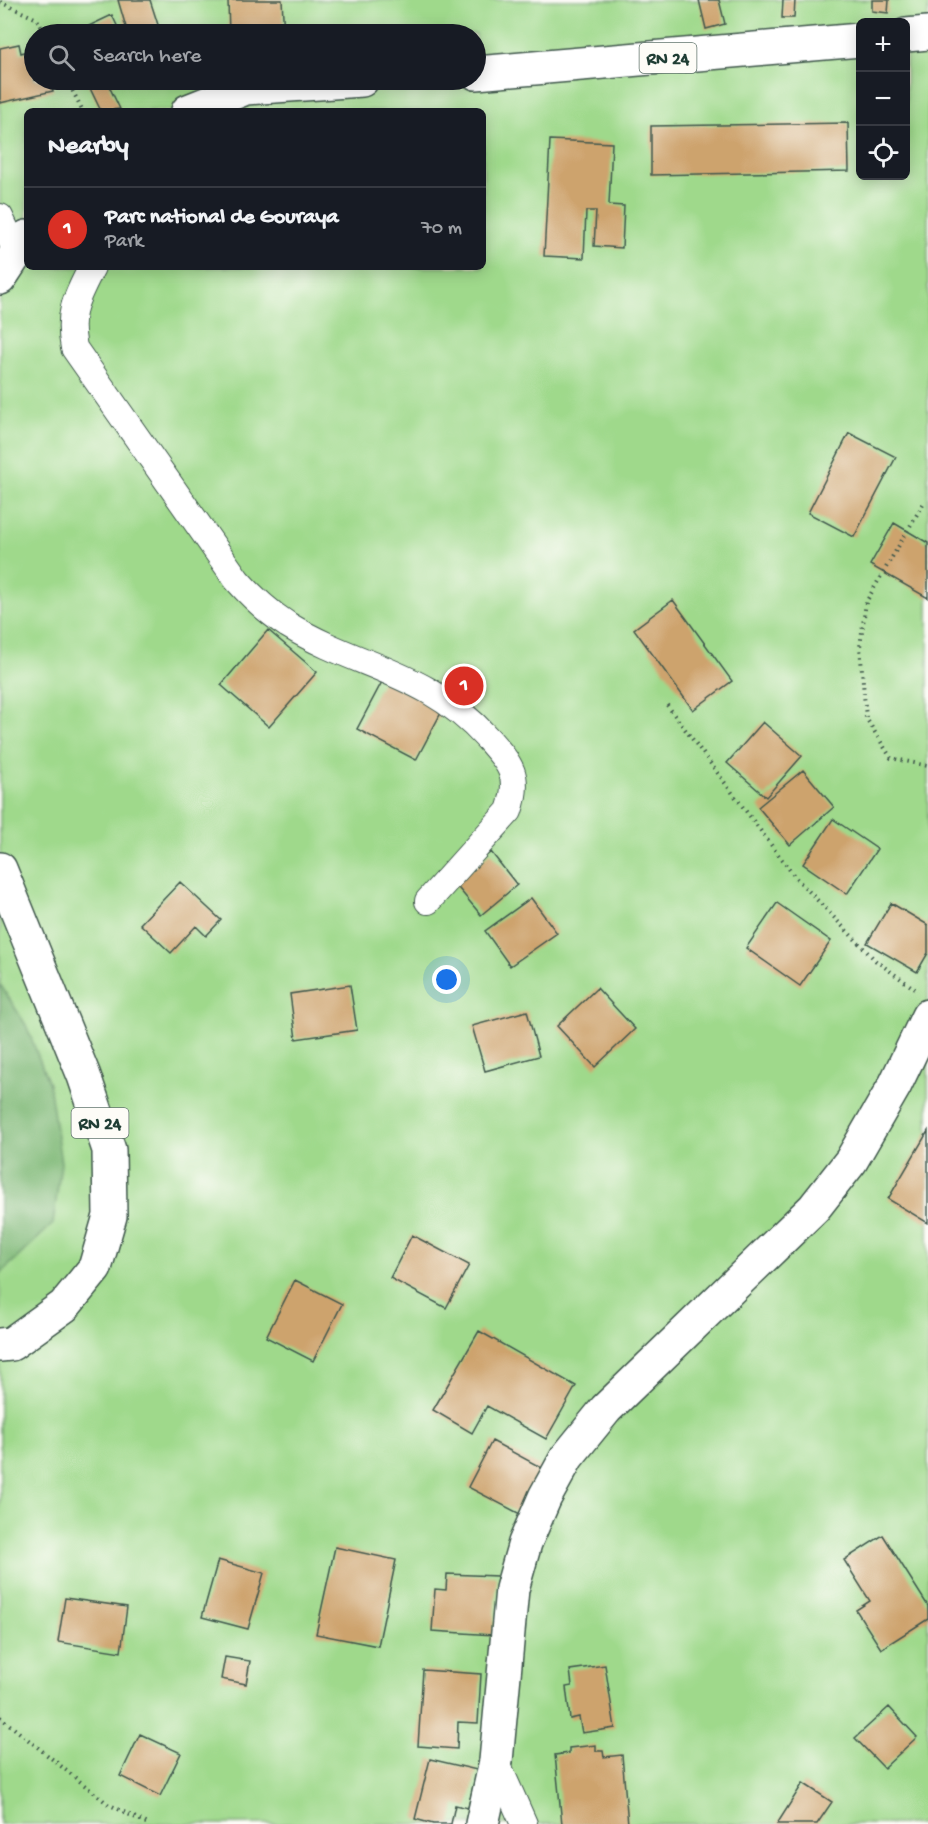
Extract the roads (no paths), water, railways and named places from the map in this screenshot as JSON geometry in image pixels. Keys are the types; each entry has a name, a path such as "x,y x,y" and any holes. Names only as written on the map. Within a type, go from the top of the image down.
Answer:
{"main road":[{"path":"910,35 928,33"},
{"name":"RN 24","path":"486,73 856,40"},
{"path":"196,108 241,90"},
{"name":"RN 24","path":"0,868 84,1076 109,1150 110,1216 94,1268 64,1306 11,1344 0,1346"},
{"path":"482,1824 496,1761 512,1589 541,1506 567,1457 606,1409 814,1208 850,1161 895,1085 924,1004"}],"street":[{"path":"0,217 14,255"},
{"path":"90,270 72,306 70,327 74,348 237,580 253,597 289,625 405,676 445,700 464,714 508,761 514,777 514,795 509,811 428,901"},
{"path":"496,1761 524,1824"}],"place":[{"name":"Parc national de Gouraya","path":"464,686"}]}
